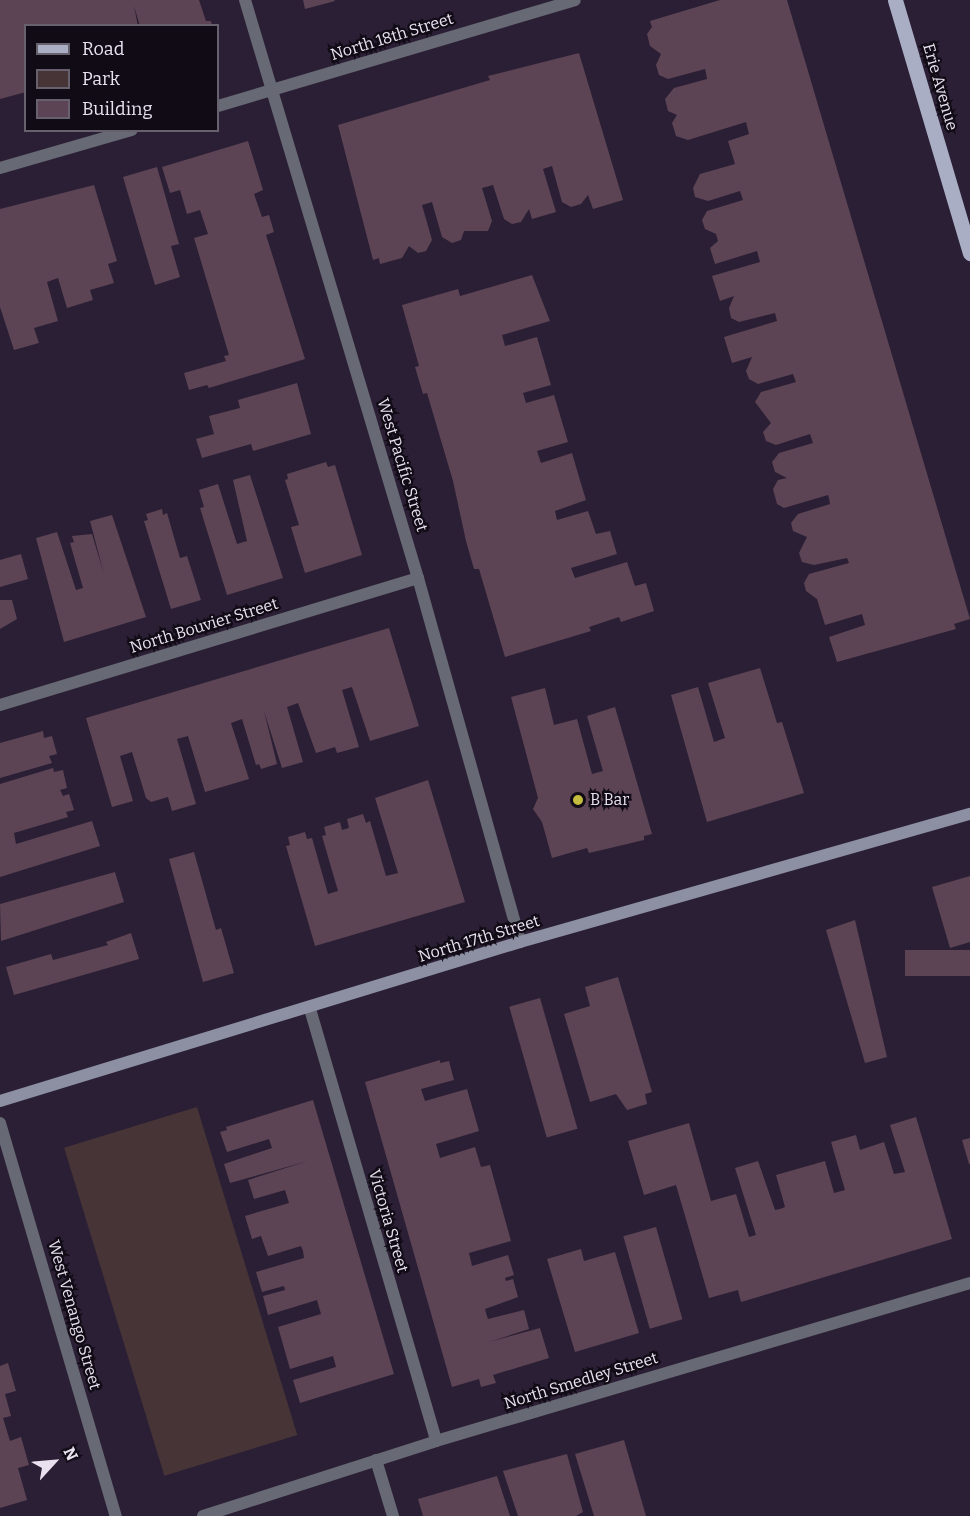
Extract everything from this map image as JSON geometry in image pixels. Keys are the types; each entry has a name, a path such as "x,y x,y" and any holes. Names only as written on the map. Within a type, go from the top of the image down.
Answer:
{"main road":[{"name":"Erie Avenue","path":"896,0 970,253"}],"street":[{"name":"West Pacific Street","path":"245,0 418,578 520,942"},
{"name":"North 18th Street","path":"219,106 575,0"},
{"path":"0,168 125,132"},
{"name":"North Bouvier Street","path":"0,705 418,578"},
{"name":"North 17th Street","path":"0,1101 310,1009 520,942 970,814"},
{"name":"Victoria Street","path":"310,1009 436,1441"},
{"name":"West Venango Street","path":"0,1123 116,1516"},
{"name":"North Smedley Street","path":"202,1516 436,1441 970,1282"},
{"path":"376,1460 393,1516"}],"green space":[{"path":"197,1107 297,1435 164,1476 64,1148"}],"building":[{"path":"0,0 199,0 206,21 211,21 212,24 139,24 134,6 138,24 24,24 24,93 0,99"},
{"path":"303,0 334,0 335,1 305,9"},
{"path":"720,0 787,0 970,619 954,624 956,629 837,662 829,637 865,625 862,614 825,625 817,599 806,591 804,583 809,574 849,563 847,558 814,565 802,562 799,553 807,537 793,531 791,523 798,514 830,504 828,495 784,508 777,504 773,489 778,480 787,478 775,472 772,462 779,453 813,443 810,434 776,445 766,441 763,432 771,423 755,402 761,392 796,382 793,374 758,384 749,379 746,371 752,357 732,363 724,337 777,321 775,313 739,322 731,318 729,308 734,296 720,301 712,276 760,262 757,251 715,264 710,248 718,241 716,234 705,229 702,220 707,211 743,200 740,191 708,201 695,197 693,188 700,174 735,164 728,141 749,134 746,122 688,140 676,136 672,123 677,115 668,111 665,99 674,88 707,79 705,69 668,79 659,75 656,65 661,54 650,46 647,34 652,27 650,21"},
{"path":"579,53 623,200 593,209 588,195 581,204 571,207 562,202 552,166 543,169 556,212 532,219 529,209 521,222 512,224 504,219 493,185 482,188 492,221 488,231 464,231 461,240 452,243 442,237 432,202 422,205 432,240 426,251 418,253 409,246 402,258 380,264 379,258 373,260 338,125 490,80 488,76"},
{"path":"248,141 263,190 254,194 262,217 269,215 274,232 266,235 305,359 209,388 207,385 189,390 184,373 226,361 224,356 229,355 194,238 208,234 200,210 187,214 180,190 170,193 162,167"},
{"path":"157,167 179,244 171,246 180,277 155,285 123,177"},
{"path":"94,185 117,261 108,264 114,283 90,290 93,300 67,308 58,278 47,282 58,321 34,328 39,343 14,350 0,307 0,209"},
{"path":"532,275 550,321 502,335 505,346 537,337 551,385 523,393 526,403 554,395 568,442 537,451 541,463 572,453 586,500 555,511 557,520 588,511 596,534 610,531 617,554 571,568 575,578 627,562 635,586 646,583 654,611 621,622 619,617 589,627 591,631 505,657 479,569 474,569 453,481 427,393 423,394 415,367 419,366 402,305 458,289 460,296"},
{"path":"297,383 311,434 253,451 251,444 202,458 196,439 214,434 209,416 240,408 238,400"},
{"path":"326,462 328,467 335,465 362,555 305,573 291,527 299,525 285,480 288,479 287,474"},
{"path":"250,475 283,578 227,595 200,508 204,507 199,490 218,484 237,544 247,541 233,480"},
{"path":"162,509 163,515 167,513 180,558 187,556 201,600 171,609 144,521 148,520 146,514"},
{"path":"112,515 146,617 64,642 36,538 57,532 76,590 83,588 70,543 74,542 72,536 92,534 104,574 90,521"},
{"path":"21,554 28,579 0,587 0,560"},
{"path":"0,600 12,600 17,619 0,629"},
{"path":"389,628 419,726 370,741 352,687 342,690 359,747 337,753 335,747 316,753 298,703 287,707 303,762 282,768 264,711 277,764 261,769 259,764 256,765 242,719 231,723 249,779 205,792 188,736 177,739 196,804 172,811 168,797 151,802 146,798 132,752 120,756 133,801 112,807 86,718"},
{"path":"760,668 777,723 782,722 804,793 707,822 671,695 698,687 714,742 725,738 708,683"},
{"path":"545,688 554,725 577,719 592,774 603,771 587,716 615,707 652,834 644,836 644,840 589,853 587,848 552,858 542,822 533,809 538,798 511,697"},
{"path":"43,731 44,738 52,736 57,754 49,756 52,763 0,778 0,743"},
{"path":"53,768 54,772 63,770 67,788 60,790 63,796 69,794 74,810 66,812 68,817 14,833 16,844 92,821 100,846 0,877 0,784"},
{"path":"428,780 465,902 315,946 286,846 290,845 288,837 305,832 307,839 312,838 328,894 338,891 322,836 326,835 324,827 340,822 342,830 349,828 347,819 363,814 366,823 370,821 386,876 398,873 375,798"},
{"path":"194,852 216,930 221,928 234,973 203,982 169,859"},
{"path":"115,872 124,902 1,941 0,904"},
{"path":"970,876 970,942 950,948 932,887"},
{"path":"855,920 887,1057 865,1063 826,930"},
{"path":"131,933 139,959 14,995 6,967 51,954 53,960 108,945 106,942"},
{"path":"905,950 970,950 970,976 905,976"},
{"path":"618,977 652,1092 645,1094 647,1104 627,1110 616,1094 590,1102 564,1014 590,1006 585,987"},
{"path":"540,998 577,1129 547,1138 509,1007"},
{"path":"440,1060 440,1063 449,1061 454,1080 421,1089 425,1101 467,1089 479,1131 436,1144 440,1158 475,1147 481,1167 490,1165 511,1241 469,1253 472,1266 508,1255 514,1275 505,1278 506,1281 513,1279 518,1297 485,1309 486,1313 488,1319 524,1310 529,1329 489,1342 540,1328 549,1358 493,1375 496,1383 481,1387 479,1379 452,1387 365,1082"},
{"path":"313,1100 394,1374 300,1403 293,1380 336,1367 333,1356 290,1369 278,1327 321,1314 317,1300 268,1315 263,1296 285,1290 284,1286 262,1292 256,1272 304,1258 303,1251 301,1246 268,1256 261,1236 252,1239 245,1216 289,1203 285,1190 254,1199 248,1180 308,1161 230,1183 224,1164 272,1148 269,1139 227,1152 220,1132 227,1130 226,1127"},
{"path":"916,1117 952,1239 741,1302 738,1290 709,1298 676,1185 644,1195 628,1141 689,1123 711,1201 736,1194 749,1237 756,1235 735,1168 758,1161 775,1210 780,1209 785,1207 776,1175 825,1161 834,1193 845,1190 831,1142 856,1135 860,1150 884,1142 894,1174 905,1172 890,1125"},
{"path":"970,1138 970,1164 969,1164 962,1140"},
{"path":"656,1227 682,1319 650,1329 623,1236"},
{"path":"581,1249 584,1261 615,1252 639,1333 575,1352 547,1259"},
{"path":"8,1363 16,1391 5,1394 11,1416 3,1418 10,1441 21,1437 29,1465 18,1468 27,1500 0,1508 0,1366"},
{"path":"624,1440 646,1516 594,1516 575,1454"},
{"path":"567,1454 583,1512 576,1516 518,1516 503,1471"},
{"path":"497,1476 510,1516 423,1516 418,1499"}],"place":[{"name":"B Bar","path":"578,800"}]}
